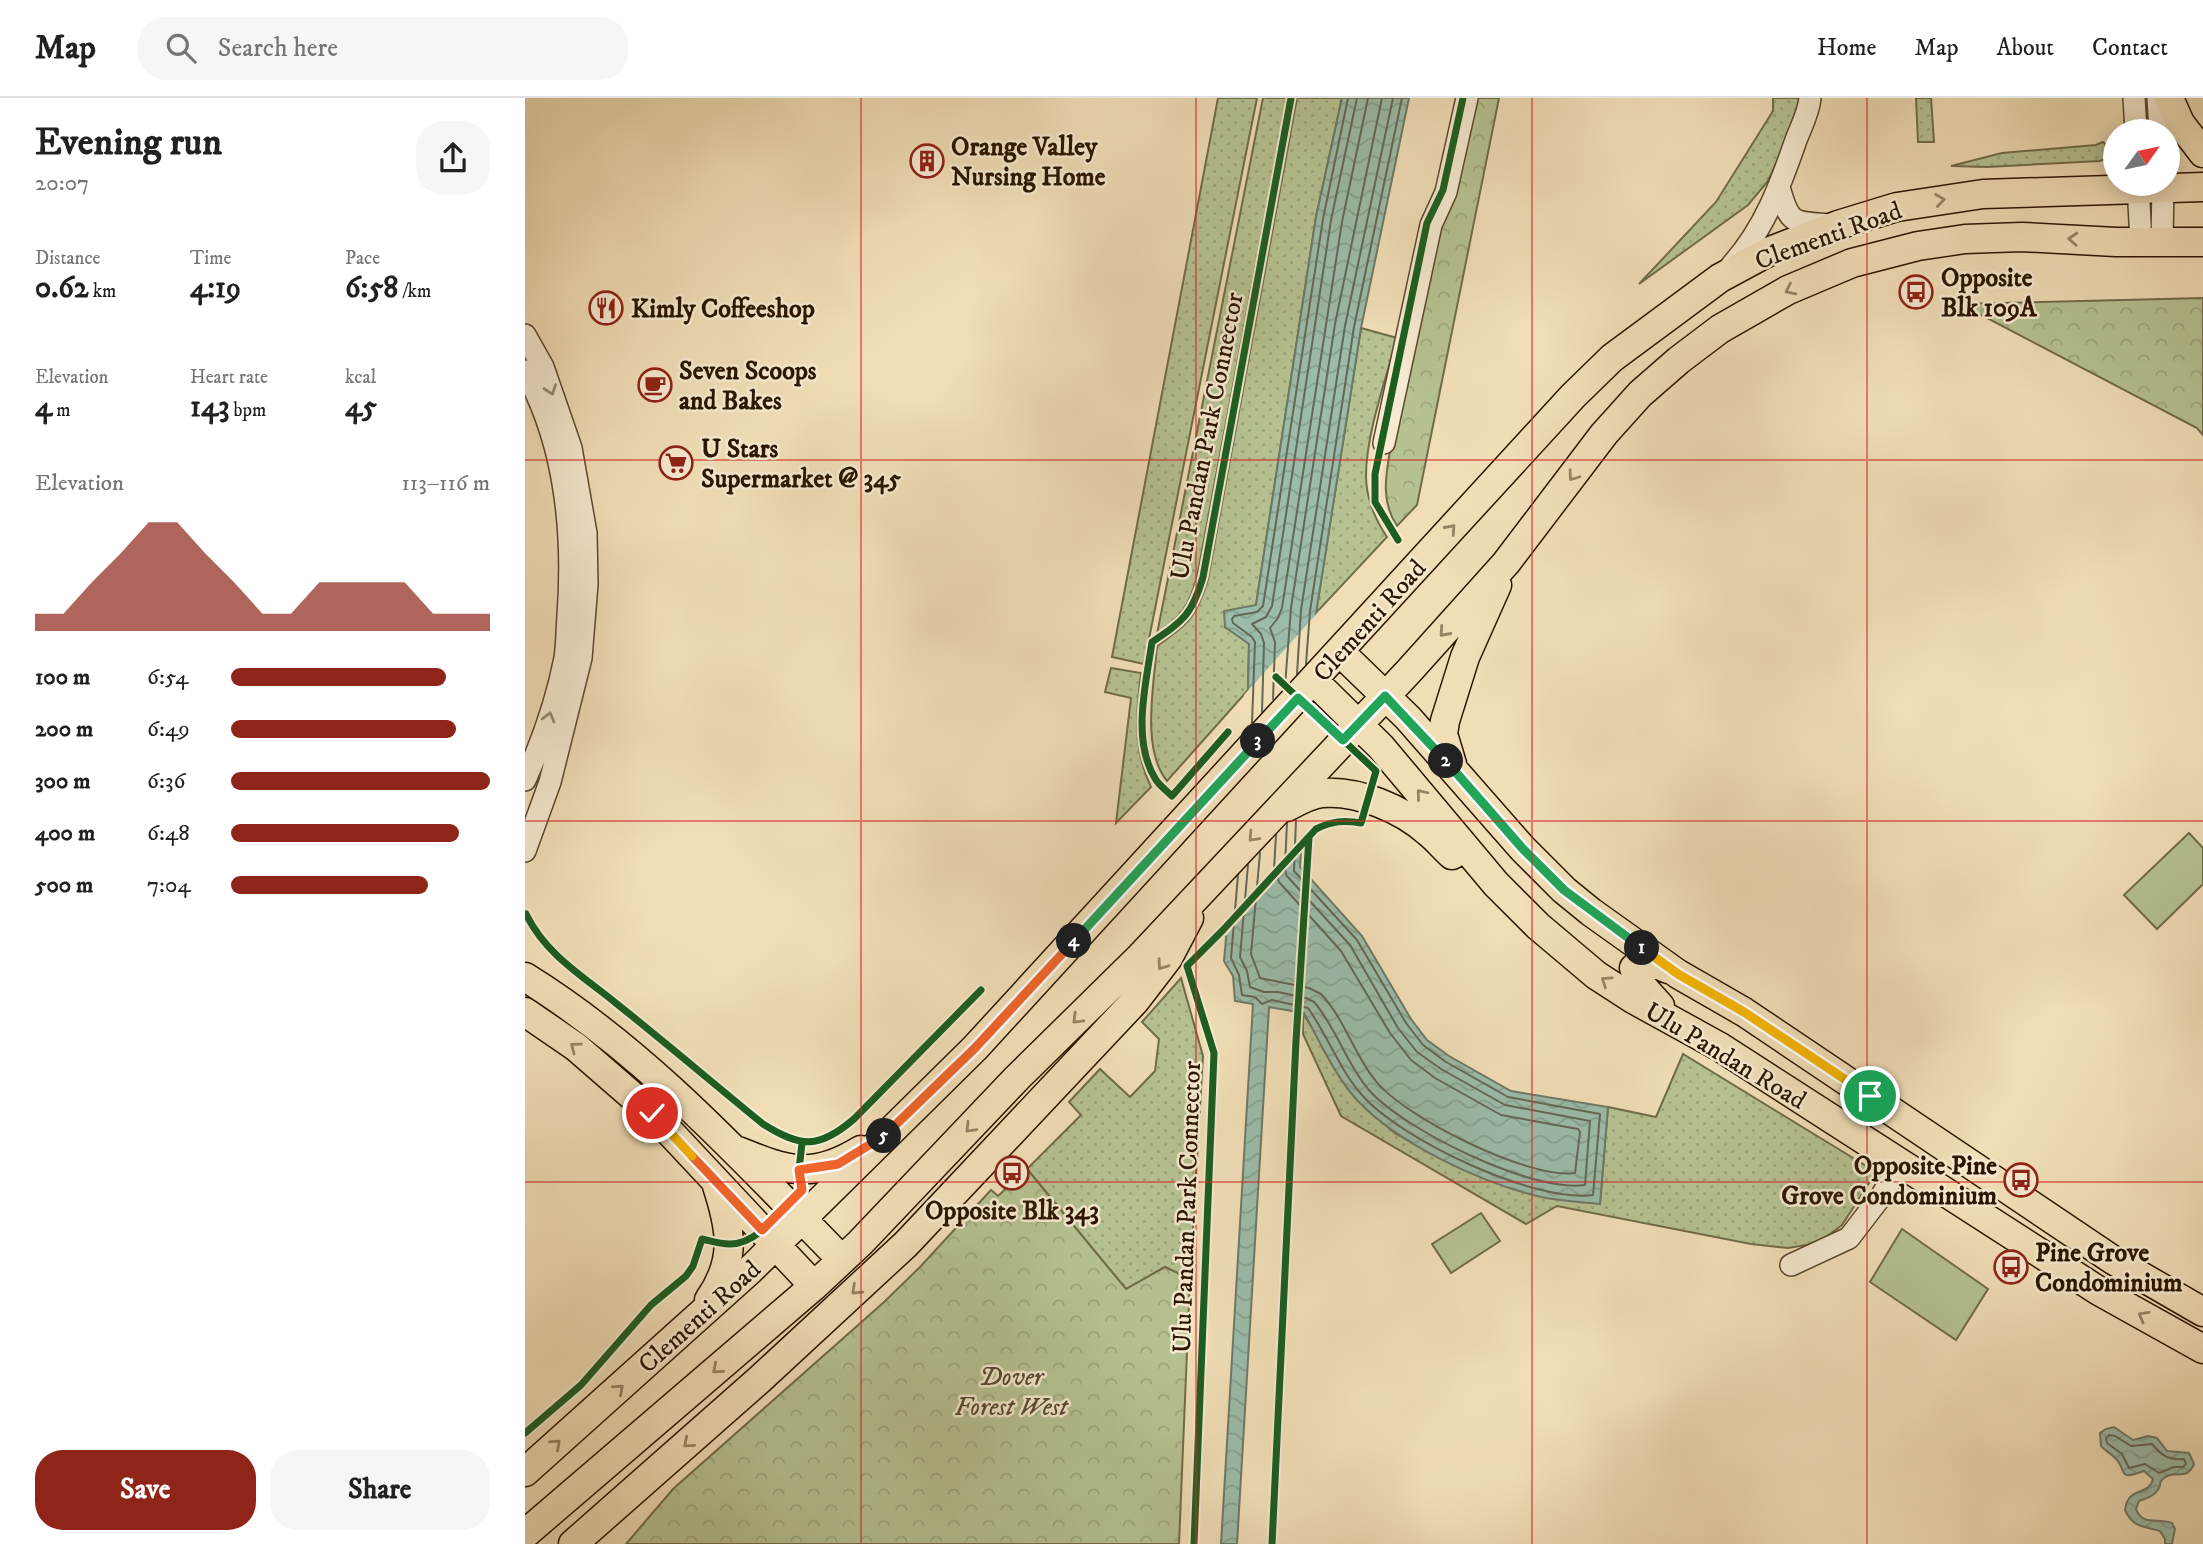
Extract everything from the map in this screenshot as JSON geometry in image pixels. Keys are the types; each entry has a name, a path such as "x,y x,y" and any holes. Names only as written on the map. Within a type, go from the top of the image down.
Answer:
{"main road":[{"path":"2169,98 2180,123 2203,153"},
{"name":"Clementi Road","path":"2181,187 2203,187"},
{"name":"Clementi Road","path":"525,1472 776,1245 975,1048 1573,396 1612,359 1720,278 1770,251 1838,225 1897,207 1983,194 2103,188"},
{"name":"Clementi Road","path":"525,1534 842,1260 1207,885 1385,696 1506,563 1604,434 1640,394 1679,360 1720,329 1788,290 1852,263 1917,246 1965,239 2022,237 2203,242"},
{"path":"1455,771 1443,734 1445,720 1465,657 1506,563"},
{"name":"Ulu Pandan Road","path":"1340,652 1408,718 1523,849 1564,890 1591,912 1678,974 1744,1012 2113,1260 2203,1312"},
{"name":"Ulu Pandan Road","path":"1314,681 1381,747 1496,884 1538,926 1596,975 1720,1047 2099,1291 2203,1349"},
{"path":"1275,813 1320,793 1344,793 1368,800 1405,816 1427,831 1451,854 1496,884"},
{"name":"Clementi Road","path":"573,1544 759,1380 906,1244 1135,1001 1168,958 1207,885"},
{"path":"1678,974 1643,961 1634,968 1642,986 1686,1029"},
{"path":"525,962 553,994"},
{"path":"525,976 599,1026 642,1062 733,1149 842,1260"},
{"path":"525,1012 576,1047 652,1113 814,1286"},
{"path":"733,1149 799,1170 838,1164 887,1135"},
{"path":"696,1320 715,1292 730,1244 728,1219 716,1181"}],"street":[{"path":"1384,443 1431,225 1446,192 1467,98"},
{"path":"1720,278 1761,228 1779,187 1810,98"},
{"path":"2134,98 2135,119"},
{"path":"2158,98 2159,119"},
{"path":"1779,187 1786,212 1791,219 1801,223 1838,225"},
{"path":"2151,196 2152,242"},
{"path":"525,335 543,367 572,448 586,533 587,583 581,658 550,782 525,851"},
{"path":"525,371 550,428 562,474 570,583 565,658 543,740 525,780"},
{"path":"1791,1265 1849,1238 1882,1195 1901,1163"}],"green space":[{"path":"1218,98 1257,98 1144,664 1112,657"},
{"path":"1263,98 1287,98 1197,577 1183,610 1157,634"},
{"path":"1297,98 1342,98 1316,217 1256,605 1225,627 1249,643 1248,690 1167,781 1159,768 1152,735 1152,697 1157,646 1177,632 1190,618 1200,602 1208,579"},
{"path":"1475,98 1499,98 1417,505 1397,526 1386,497 1391,445 1439,227"},
{"path":"1773,98 1799,98 1799,101 1784,147 1768,181 1748,205 1639,284 1716,202 1773,111"},
{"path":"1916,98 1931,98 1934,142 1918,142"},
{"path":"2103,142 2103,160 2100,161 1987,167 1951,166 2002,153 2096,145"},
{"path":"2203,298 2203,435 2197,428 1960,304"},
{"path":"1361,328 1397,338 1369,442 1366,476 1372,508 1387,537 1316,613"},
{"path":"1111,668 1141,673 1137,731 1141,759 1151,787 1116,823 1131,698 1105,692"},
{"path":"2189,833 2203,848 2203,884 2157,929 2124,895"},
{"path":"1181,978 1203,1056 1190,1279 1165,1267 1126,1289 1027,1169 1081,1115 1069,1102 1100,1069 1130,1097 1155,1071 1159,1039 1142,1022"},
{"path":"1303,1013 1355,1098 1396,1134 1479,1176 1600,1204 1608,1107 1656,1117 1683,1054 1876,1172 1842,1225 1818,1243 1788,1248 1751,1244 1557,1206 1526,1224 1341,1116 1303,1034"},
{"name":"Dover Forest West","path":"1027,1169 1126,1289 1165,1267 1190,1279 1179,1544 626,1544 673,1489 883,1303 991,1190 998,1196"},
{"path":"1481,1213 1500,1241 1451,1273 1432,1244"},
{"path":"1902,1229 1988,1289 1956,1340 1870,1282"}],"water":[{"path":"1342,98 1409,98 1361,328 1316,613 1300,867 1362,936 1411,1019 1427,1040 1449,1056 1511,1091 1608,1107 1600,1204 1548,1198 1518,1191 1468,1172 1418,1147 1375,1117 1349,1091 1304,1013 1269,1007 1237,1544 1221,1544 1253,1004 1235,1001 1233,976 1224,961 1248,690 1249,644 1225,627 1224,611 1256,605 1316,217"},
{"path":"2114,1427 2133,1440 2148,1436 2157,1438 2167,1451 2189,1453 2194,1464 2188,1473 2164,1478 2155,1493 2139,1501 2136,1509 2142,1518 2147,1520 2172,1523 2175,1529 2172,1544 2165,1544 2160,1531 2135,1523 2125,1510 2130,1497 2147,1488 2153,1479 2144,1471 2125,1475 2118,1461 2101,1446 2100,1433"}],"pier":[{"path":"1320,610 1305,848 1226,936 1223,927 1244,695"}],"cycle path":[{"name":"Ulu Pandan Park Connector","path":"1228,732 1172,796 1158,782 1148,765 1142,712 1152,642 1185,616 1195,600 1203,577 1291,98"},
{"path":"1398,540 1375,502 1375,474 1427,223 1443,190 1463,98"},
{"name":"Ulu Pandan Park Connector","path":"1194,1544 1214,1053 1187,966 1316,829 1338,822 1361,823 1376,771 1276,677"},
{"path":"1272,1544 1296,1041 1309,837"},
{"path":"526,914 544,941 566,964 763,1124 799,1141 820,1140 842,1129 981,990"},
{"path":"525,1433 581,1385 651,1305 686,1276 693,1266 702,1239 726,1244 750,1239 802,1190 799,1170 802,1143"}],"place":[{"name":"Orange Valley Nursing Home","path":"927,161"},
{"name":"Opposite Blk 109A","path":"1916,292"},
{"name":"Kimly Coffeeshop","path":"606,308"},
{"name":"Seven Scoops and Bakes","path":"655,385"},
{"name":"U Stars Supermarket @ 345","path":"676,463"},
{"name":"Opposite Blk 343","path":"1012,1173"},
{"name":"Opposite Pine Grove Condominium","path":"2021,1180"},
{"name":"Pine Grove Condominium","path":"2011,1267"}],"route":[{"path":"652,1113 762,1230 802,1190 799,1170 838,1164 887,1135 975,1048 1298,698 1343,740 1385,696 1408,718 1523,849 1564,890 1678,974 1744,1012 1870,1096"}]}
